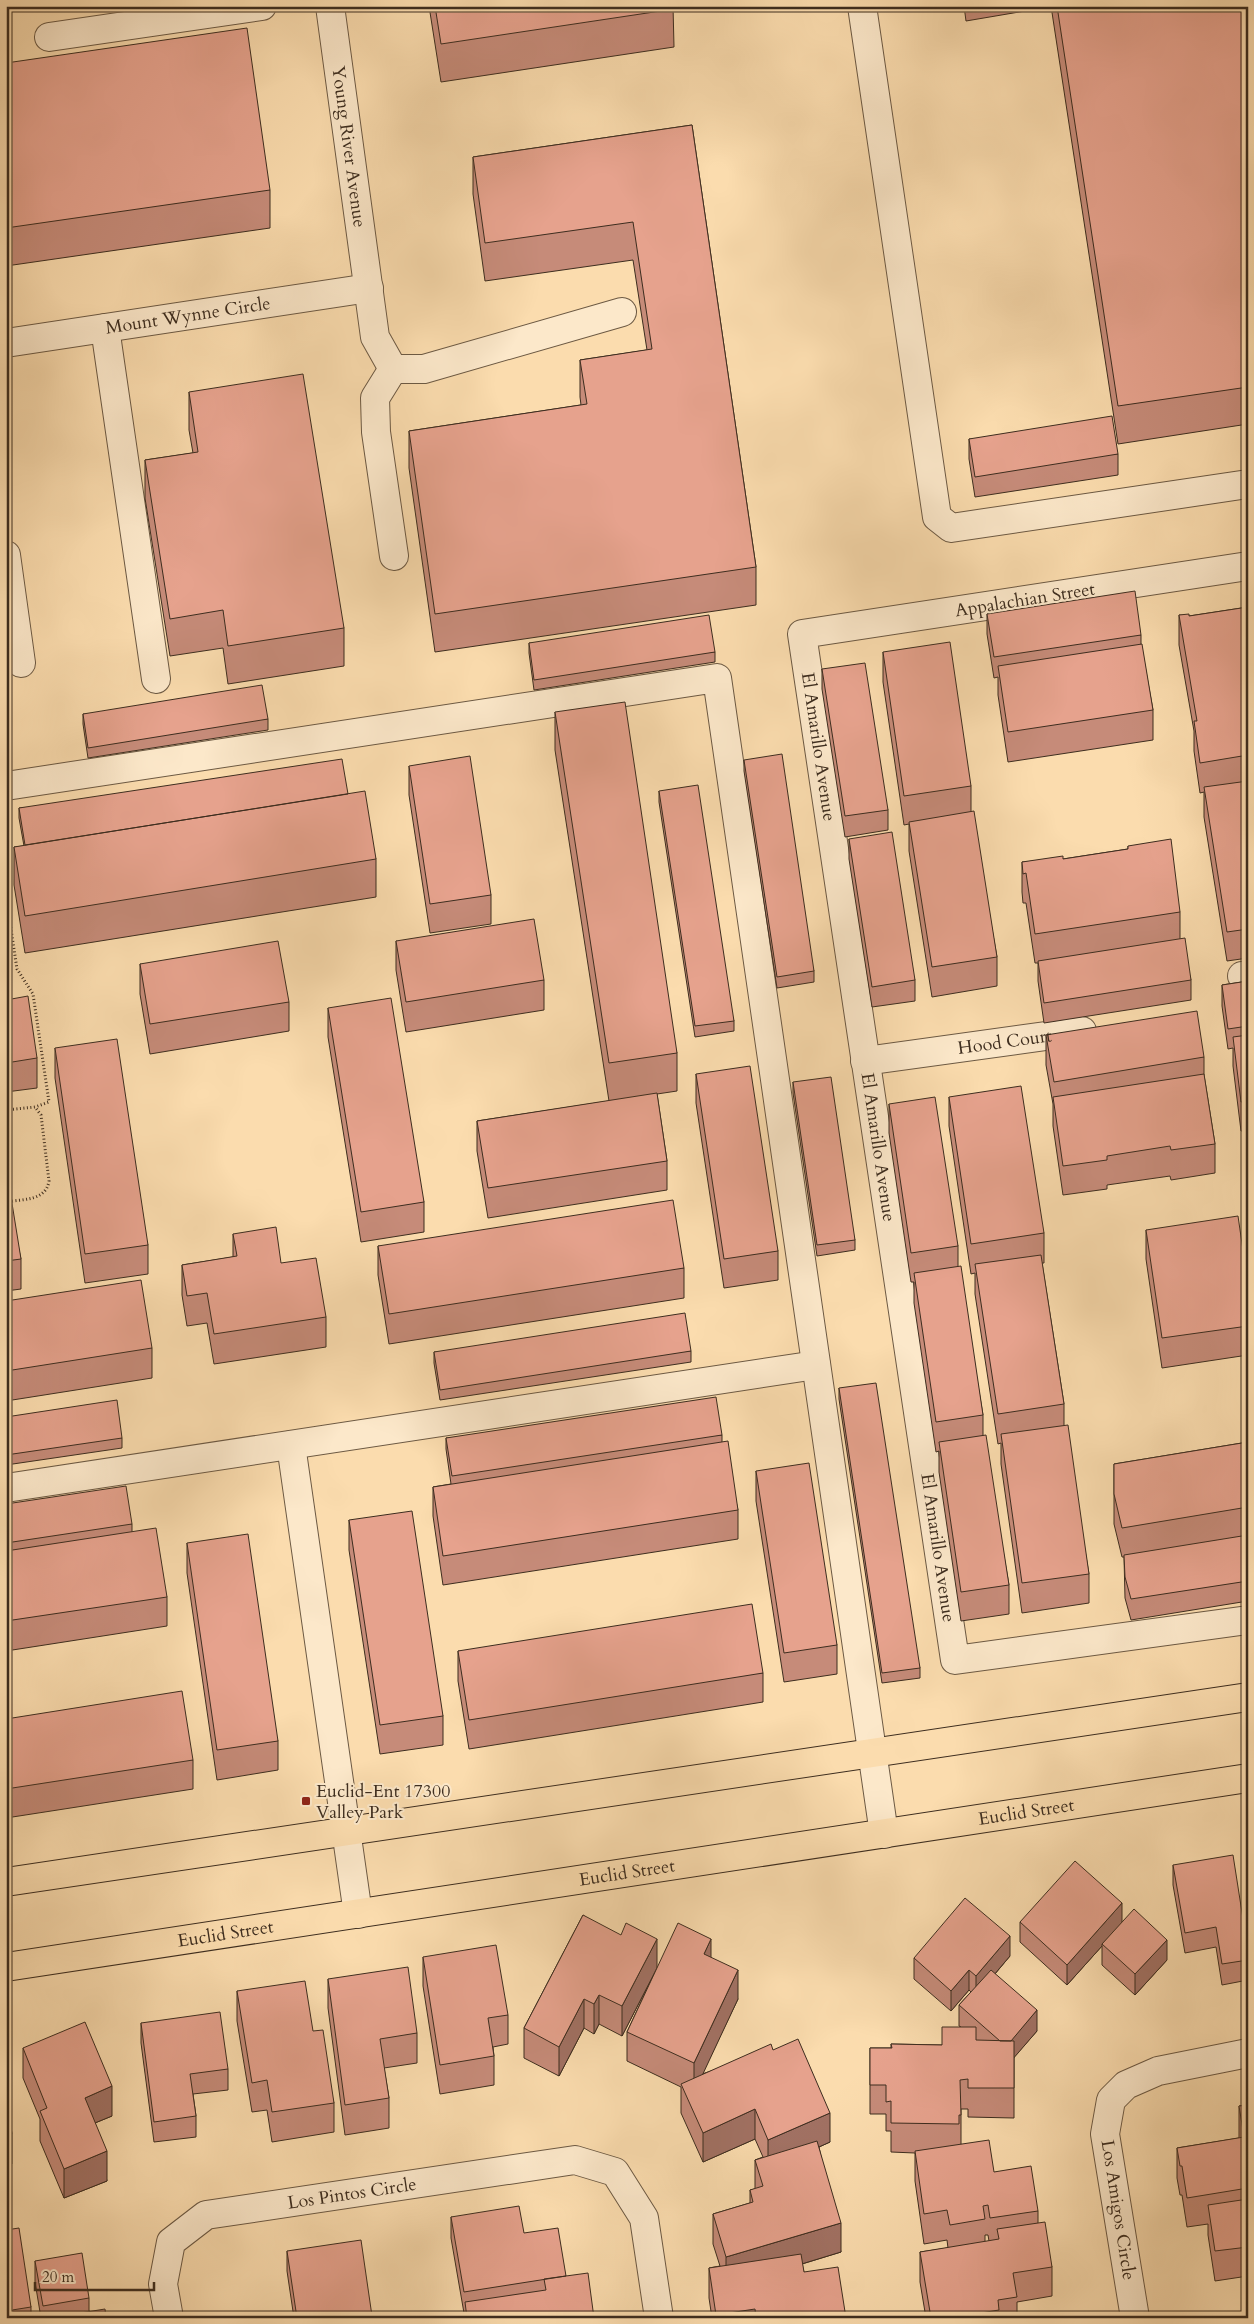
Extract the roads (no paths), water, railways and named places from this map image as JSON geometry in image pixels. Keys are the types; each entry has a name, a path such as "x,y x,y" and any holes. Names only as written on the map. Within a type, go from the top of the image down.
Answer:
{"main road":[{"path":"6,1882 1248,1697"},
{"name":"Euclid Street","path":"6,1967 1248,1778"}],"street":[{"path":"49,37 262,6"},
{"name":"Young River Avenue","path":"330,6 375,337 392,369"},
{"path":"862,6 937,517 951,528 1248,484"},
{"name":"Mount Wynne Circle","path":"6,343 369,288"},
{"path":"394,556 376,432 375,398 392,369 424,369 622,312"},
{"path":"105,328 156,679"},
{"path":"6,555 21,663"},
{"name":"Appalachian Street","path":"802,634 1248,566"},
{"name":"El Amarillo Avenue","path":"802,634 955,1660 1248,1620"},
{"path":"6,786 717,678 884,1834"},
{"name":"Hood Court","path":"865,1062 1106,1028"},
{"path":"6,1488 816,1365"},
{"path":"291,1445 358,1914"},
{"name":"Los Amigos Circle","path":"1135,2318 1105,2134 1111,2100 1126,2085 1158,2071 1248,2053"},
{"name":"Los Pintos Circle","path":"169,2318 163,2284 171,2242 206,2215 575,2160 615,2172 644,2218 659,2318"}],"place":[{"name":"Euclid-Ent 17300 Valley Park","path":"306,1801"}]}
